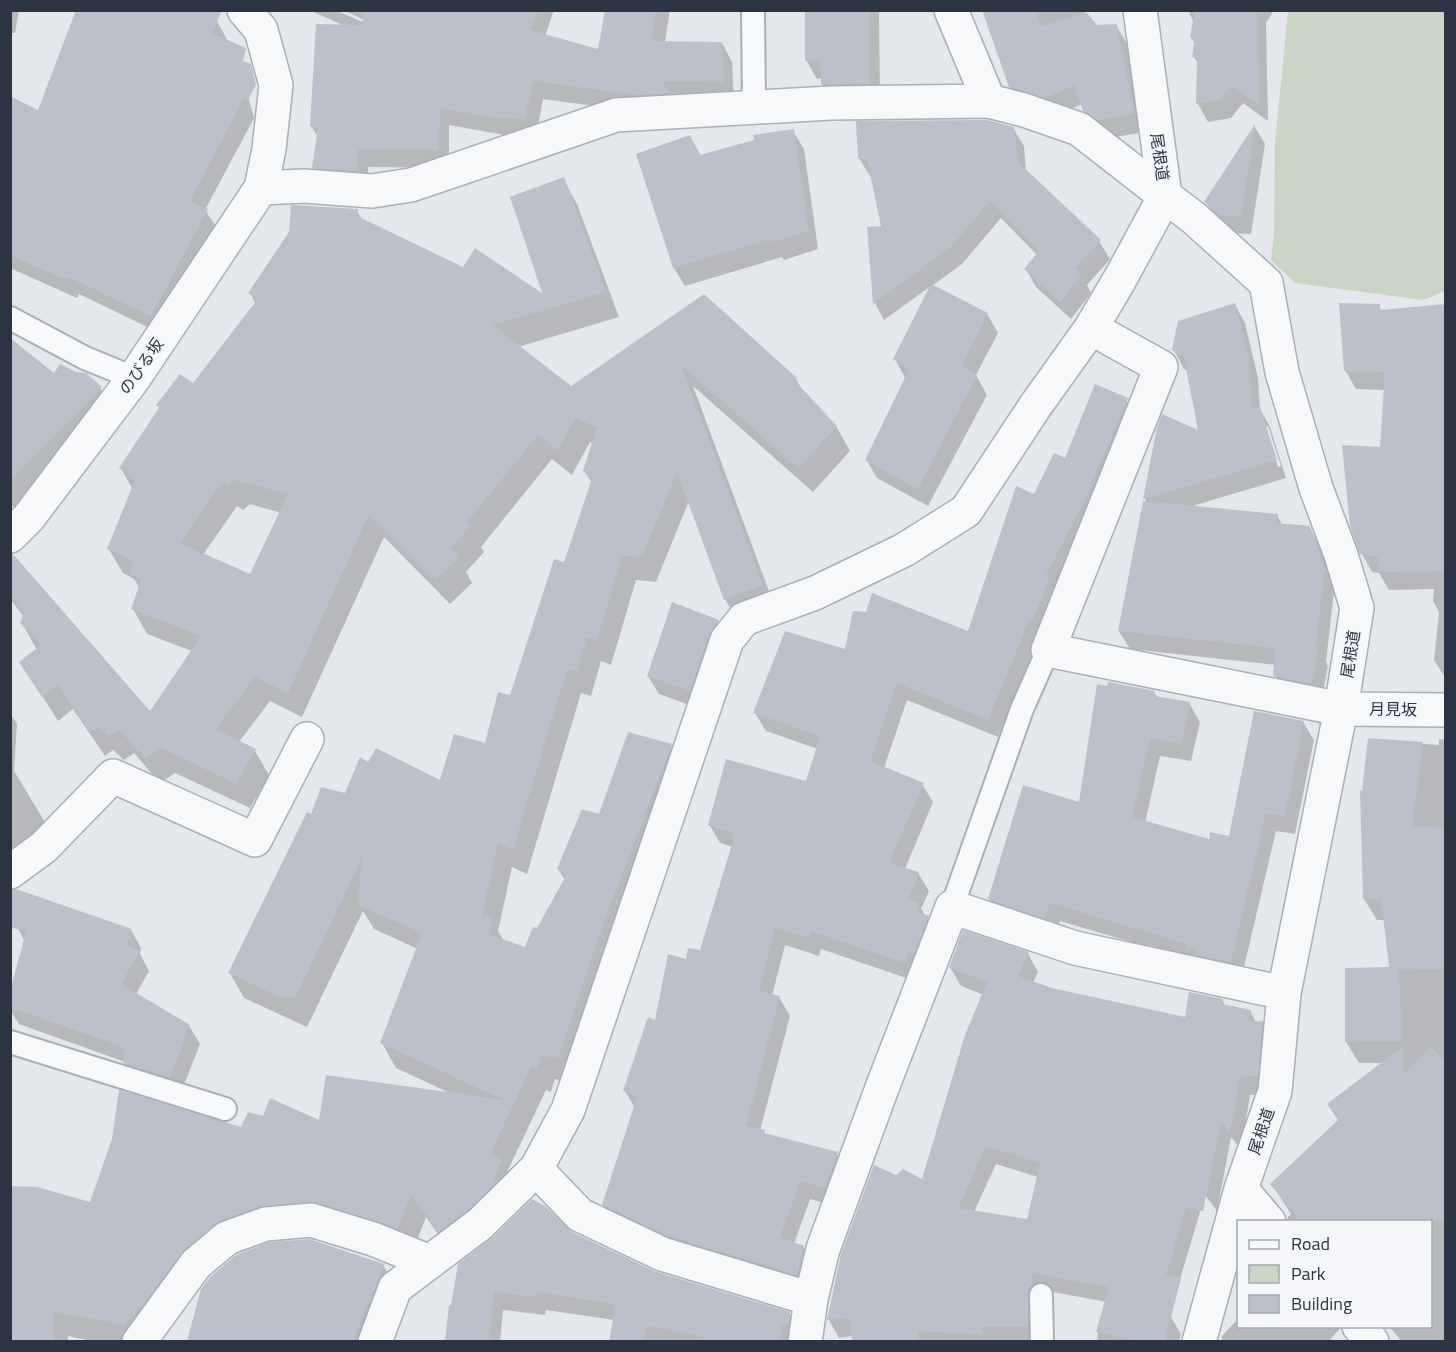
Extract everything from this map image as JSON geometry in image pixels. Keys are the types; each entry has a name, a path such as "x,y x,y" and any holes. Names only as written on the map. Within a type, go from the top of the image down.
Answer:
{"street":[{"path":"244,10 261,30 276,86 269,149 261,188 304,186 372,191 411,185 616,115 753,106 988,102 1024,110 1079,129 1165,196 1091,328 1036,405 966,511 904,550 815,593 744,619 727,640 568,1110 536,1169 480,1224 395,1288 375,1341"},
{"path":"951,10 988,102"},
{"name":"尾根道","path":"1140,10 1165,196 1194,218 1266,283 1282,372 1316,488 1341,555 1357,608 1341,709 1284,993 1275,1092 1241,1189 1199,1341"},
{"name":"のびる坂","path":"10,536 29,517 134,378 261,188"},
{"path":"1048,650 1161,368 1091,328"},
{"name":"月見坂","path":"1048,650 1341,709 1446,710"},
{"path":"10,872 45,847 113,776 255,840 307,739"},
{"path":"805,1341 811,1299 823,1249 952,907 1075,948 1284,993"},
{"path":"536,1169 580,1215 662,1254 811,1299"},
{"path":"1241,1189 1268,1220"},
{"path":"139,1341 196,1264 227,1238 266,1224 311,1220 373,1239 430,1262"},
{"path":"1361,1328 1372,1341"}],"lane":[{"path":"753,10 753,106"},
{"path":"10,318 85,358 134,378"},
{"path":"952,907 1022,709 1048,650"},
{"path":"10,1042 225,1109"},
{"path":"1041,1295 1042,1341"}],"green space":[{"path":"1288,11 1445,11 1445,291 1423,300 1295,283 1271,260 1274,231 1275,143"}],"building":[{"path":"76,10 222,10 212,33 246,48 243,61 251,64 256,85 248,100 244,98 190,201 208,209 151,316 68,277 66,280 10,255 10,96 38,110"},
{"path":"364,10 538,10 530,30 598,49 605,10 656,10 651,41 722,42 724,82 662,81 669,93 637,95 533,81 525,119 498,118 440,108 439,150 358,149 358,171 312,168 318,128 310,126 316,24 362,25"},
{"path":"805,10 870,10 870,84 821,84 820,60 805,61"},
{"path":"982,10 1035,10 1041,26 1087,13 1097,25 1117,24 1135,114 1098,120 1083,111 1074,85 1046,98 1009,87"},
{"path":"1195,10 1257,10 1259,105 1232,86 1220,100 1196,104 1197,57 1192,57 1194,42 1190,37"},
{"path":"987,120 1014,127 1018,162 1101,240 1075,269 1082,274 1060,302 1024,269 1039,251 990,201 952,246 873,304 867,227 881,226 867,159 858,159 856,121"},
{"path":"1255,124 1241,217 1219,215 1204,202"},
{"path":"794,129 809,231 772,242 770,239 673,268 636,154 690,135 700,155 754,140 753,135"},
{"path":"564,177 606,292 493,325 571,386 704,294 797,378 795,381 837,426 798,468 681,365 763,585 724,600 677,472 642,557 622,556 597,640 587,637 577,672 567,669 513,850 498,843 482,916 493,918 488,934 525,947 533,927 537,928 567,874 557,869 582,809 599,814 628,732 672,744 605,919 558,1059 541,1055 537,1068 531,1066 490,1155 502,1160 494,1179 497,1181 468,1210 438,1232 411,1194 398,1229 316,1202 260,1206 220,1221 184,1250 141,1307 124,1325 54,1312 54,1341 10,1341 10,1186 37,1187 90,1202 112,1139 119,1090 241,1127 248,1112 263,1116 270,1098 319,1120 326,1075 504,1100 380,1043 422,933 358,905 362,858 295,998 282,998 228,973 307,812 311,814 321,787 345,793 360,757 368,762 376,748 440,780 454,734 485,743 498,692 510,695 554,559 564,562 592,478 583,471 597,427 575,418 558,451 538,435 467,522 471,526 450,549 459,557 435,580 369,514 288,693 255,677 216,729 256,749 236,784 161,748 145,759 119,729 109,736 98,726 90,732 58,685 42,697 19,662 41,645 20,623 24,613 10,595 10,554 13,554 150,711 201,636 131,609 141,580 129,573 133,561 107,549 135,480 119,468 159,408 156,405 180,374 193,383 257,300 248,293 289,232 291,205 358,209 357,216 463,267 475,248 542,293 510,197","holes":["235,480 288,494 250,574 180,543 222,482 228,486"]},
{"path":"931,284 988,313 961,366 977,375 918,489 865,460 909,370 893,359"},
{"path":"1235,303 1249,358 1251,409 1260,407 1277,460 1143,499 1157,427 1162,414 1198,430 1184,358 1172,350 1178,321"},
{"path":"1339,303 1380,304 1380,310 1446,304 1446,571 1377,572 1378,557 1360,554 1350,526 1342,445 1380,447 1385,372 1344,371"},
{"path":"10,338 54,373 60,364 76,372 86,373 102,387 10,481"},
{"path":"1095,384 1128,398 1083,504 1046,575 1050,577 1032,622 1029,621 988,720 897,683 870,761 924,783 889,863 919,872 909,898 920,904 918,912 929,916 914,954 909,952 904,963 811,931 809,938 775,928 759,991 780,996 746,1126 765,1130 764,1133 838,1152 825,1188 800,1181 780,1237 804,1246 797,1275 669,1236 602,1205 637,1097 623,1091 648,1017 655,1020 668,954 686,959 688,948 700,950 735,834 708,825 726,759 806,781 820,736 753,713 785,631 845,649 853,611 866,612 872,593 968,631 1016,486 1034,494 1054,453 1065,458"},
{"path":"1143,501 1278,514 1276,523 1310,526 1327,573 1324,573 1316,646 1319,647 1311,684 1273,676 1275,648 1118,631"},
{"path":"672,602 719,620 709,634 690,691 647,676"},
{"path":"1108,682 1155,691 1154,696 1190,702 1181,744 1150,738 1132,817 1209,839 1210,832 1229,836 1254,711 1304,721 1285,816 1266,813 1231,962 1196,955 1197,949 1186,948 1187,944 1050,903 1044,918 988,899 1023,785 1079,802 1097,684 1107,686"},
{"path":"1368,738 1423,742 1412,826 1446,828 1446,969 1399,970 1402,1041 1345,1042 1345,968 1389,967 1381,899 1363,899 1360,790 1362,791"},
{"path":"16,889 132,929 127,945 140,951 121,984 190,1025 170,1078 123,1063 125,1048 10,1007 10,991 26,932 10,927 10,890"},
{"path":"963,930 1029,952 1018,976 1052,988 1185,1017 1189,992 1223,999 1222,1004 1251,1010 1249,1022 1263,1021 1258,1076 1240,1077 1230,1133 1221,1121 1203,1211 1186,1208 1166,1275 1181,1278 1165,1341 1142,1341 1096,1332 1109,1287 1032,1273 1032,1285 1028,1295 1028,1327 981,1327 983,1335 918,1331 919,1341 852,1341 850,1318 827,1320 841,1254 874,1165 896,1175 903,1169 922,1179 965,1035 987,982 949,968","holes":["986,1146 1040,1163 1027,1219 958,1208"]},
{"path":"1402,1047 1403,1074 1431,1047 1446,1063 1446,1221 1299,1220 1270,1184 1338,1120 1327,1104"},
{"path":"532,1199 545,1206 572,1232 654,1271 790,1312 789,1324 782,1325 779,1341 703,1341 703,1336 646,1326 643,1341 609,1341 616,1304 536,1292 535,1297 494,1292 489,1341 445,1341 449,1305 451,1305 458,1264 493,1237"},
{"path":"309,1239 384,1264 353,1341 187,1341 201,1289 210,1277 236,1255 270,1242"}]}
